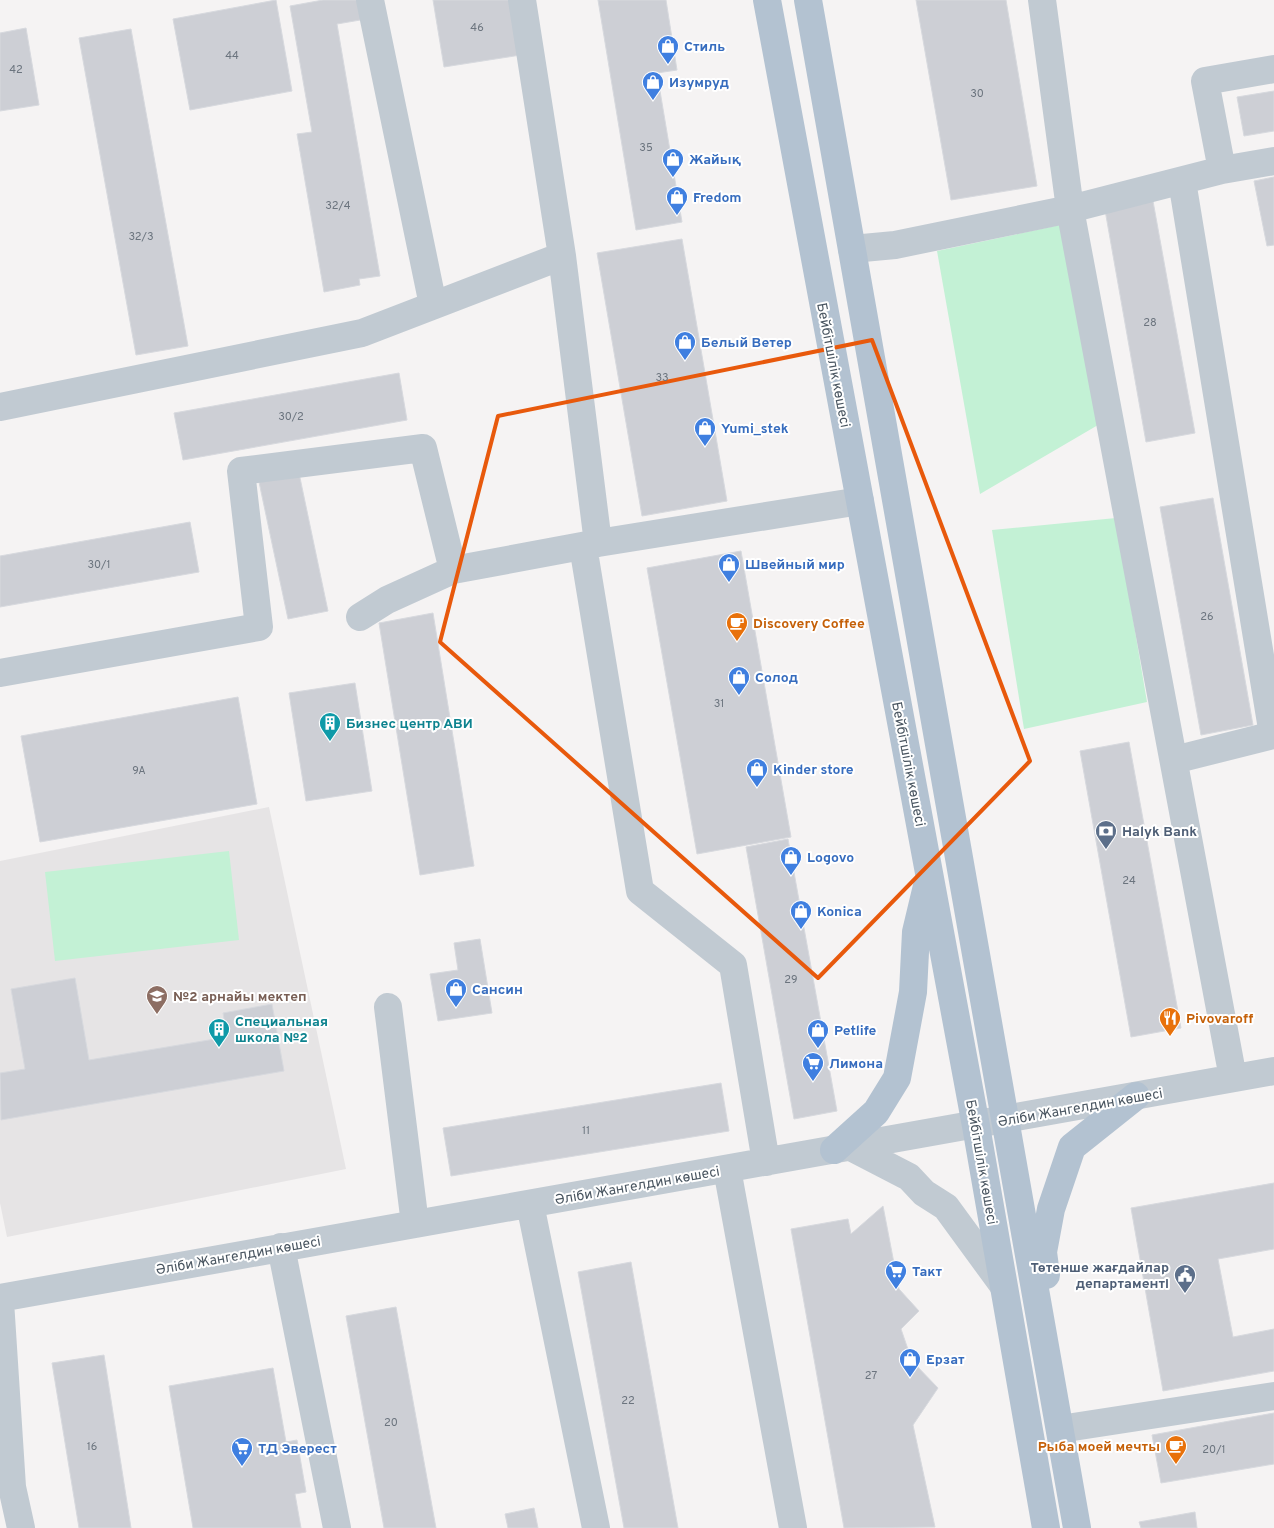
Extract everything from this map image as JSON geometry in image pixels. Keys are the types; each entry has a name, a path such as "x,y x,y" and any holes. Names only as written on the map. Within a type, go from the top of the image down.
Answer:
{"main road":[{"name":"Бейбітшілік көшесі","path":"766,0 976,1126 1046,1528"},
{"path":"808,1 1077,1528"},
{"path":"842,1149 876,1112 896,1078 913,992 916,932 930,877"},
{"path":"1046,1351 1049,1309 1043,1252 1051,1209 1072,1147 1136,1096"}],"street":[{"path":"370,0 432,305"},
{"path":"522,0 562,256 590,545 640,891 733,966 766,1162"},
{"path":"1042,0 1070,209 1234,1078"},
{"path":"1222,170 1205,81 1274,70"},
{"path":"852,249 895,245 1070,209 1222,170 1274,161"},
{"path":"1174,760 1273,735 1182,181"},
{"path":"0,407 362,333 562,256"},
{"path":"0,673 259,627 241,471 423,448 453,570"},
{"path":"360,617 387,600 453,570 590,545 860,502"},
{"path":"388,1007 415,1224"},
{"name":"Әліби Жангелдин көшесі","path":"0,1299 281,1247 976,1126 1274,1071"},
{"path":"842,1149 909,1177 924,1193 946,1207 1003,1285"},
{"path":"727,1169 793,1528"},
{"path":"530,1204 596,1528"},
{"path":"281,1247 337,1528"},
{"path":"0,1299 6,1488 21,1528"},
{"path":"1060,1429 1274,1396"}],"highlighted area":[{"path":"872,340 1030,761 818,978 440,642 498,416"}],"shaded area":[{"name":"№2 арнайы мектеп","path":"269,807 346,1169 7,1237 0,1203 0,861"}],"green space":[{"path":"1060,225 1098,425 980,494 937,251"},
{"path":"1116,518 1147,702 1024,729 992,530"},
{"path":"229,851 239,940 55,961 45,872"}],"building":[{"path":"276,0 292,91 190,110 173,19"},
{"path":"323,0 363,0 366,19 337,24 380,276 359,279 360,285 324,292 297,134 312,132 290,6"},
{"path":"433,0 512,0 521,55 444,67"},
{"path":"598,0 666,0 677,70 657,73 682,222 636,230"},
{"path":"916,0 1006,0 1037,186 951,200"},
{"path":"26,28 39,105 0,111 0,33"},
{"path":"131,29 188,346 136,355 79,38"},
{"path":"1274,91 1274,131 1244,136 1237,97"},
{"path":"1274,177 1274,245 1267,246 1254,181"},
{"path":"1153,201 1195,433 1146,442 1105,210"},
{"path":"682,239 727,501 642,516 597,253"},
{"path":"399,373 407,420 183,460 174,413"},
{"path":"299,473 328,611 288,619 259,482"},
{"path":"1213,498 1253,725 1201,735 1160,507"},
{"path":"190,522 199,572 0,607 0,556"},
{"path":"741,551 791,837 697,854 647,568"},
{"path":"433,613 474,866 420,875 379,623"},
{"name":"Бизнес центр АВИ","path":"355,683 372,791 306,801 289,693"},
{"path":"238,697 257,804 40,842 21,736"},
{"path":"1129,742 1181,1028 1131,1037 1080,751"},
{"path":"788,839 837,1111 794,1119 746,847"},
{"path":"480,939 492,1013 438,1021 430,974 458,970 454,943"},
{"name":"Специальная школа №2","path":"75,978 89,1060 227,1037 223,1013 272,1004 284,1071 1,1120 0,1073 25,1069 11,989"},
{"path":"721,1083 729,1131 451,1176 443,1128"},
{"name":"Төтенше жағдайлар департаменті","path":"1274,1183 1274,1249 1218,1259 1233,1337 1274,1329 1274,1371 1163,1391 1131,1208"},
{"path":"883,1206 899,1289 919,1311 901,1329 912,1361 938,1388 913,1425 935,1527 844,1528 791,1229 848,1219 851,1234"},
{"path":"631,1262 678,1528 624,1528 578,1272"},
{"path":"396,1307 436,1528 384,1528 346,1316"},
{"path":"104,1355 131,1528 79,1528 52,1363"},
{"name":"ТД Эверест","path":"273,1368 286,1442 297,1440 306,1492 295,1494 301,1528 193,1528 169,1386"},
{"path":"1274,1413 1274,1464 1161,1483 1152,1435"},
{"path":"534,1508 538,1528 508,1528 505,1514"},
{"path":"1195,1512 1197,1528 1141,1528 1139,1522"}],"place":[{"name":"Стиль","path":"668,65"},
{"name":"Изумруд","path":"653,101"},
{"name":"Жайық","path":"673,178"},
{"name":"Fredom","path":"677,216"},
{"name":"Белый Ветер","path":"685,361"},
{"name":"Yumi_stek","path":"705,447"},
{"name":"Швейный мир","path":"729,583"},
{"name":"Discovery Coffee","path":"737,642"},
{"name":"Солод","path":"739,696"},
{"name":"Бизнес центр АВИ","path":"330,742"},
{"name":"Kinder store","path":"757,788"},
{"name":"Halyk Bank","path":"1106,850"},
{"name":"Logovo","path":"791,876"},
{"name":"Konica","path":"801,930"},
{"name":"Сансин","path":"456,1008"},
{"name":"№2 арнайы мектеп","path":"157,1015"},
{"name":"Pivovaroff","path":"1170,1037"},
{"name":"Специальная школа №2","path":"219,1048"},
{"name":"Petlife","path":"818,1049"},
{"name":"Лимона","path":"813,1082"},
{"name":"Такт","path":"896,1290"},
{"name":"Төтенше жағдайлар департаменті","path":"1185,1294"},
{"name":"Ерзат","path":"910,1378"},
{"name":"Рыба моей мечты","path":"1176,1465"},
{"name":"ТД Эверест","path":"242,1467"}]}
